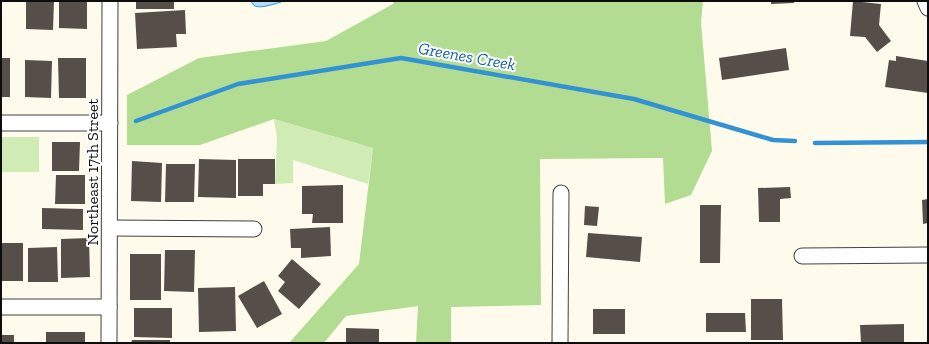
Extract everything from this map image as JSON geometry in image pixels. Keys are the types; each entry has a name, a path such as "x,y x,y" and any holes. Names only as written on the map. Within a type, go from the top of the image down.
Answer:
{"street":[{"name":"Northeast 17th Street","path":"109,343 110,1"},
{"path":"925,1 928,8"},
{"path":"1,123 110,123"},
{"path":"560,343 561,193"},
{"path":"110,228 254,229"},
{"path":"802,256 928,255"},
{"path":"1,307 109,306"}],"green space":[{"path":"394,1 703,1 701,22 712,151 691,195 665,204 663,158 540,159 541,305 451,307 451,343 416,343 418,306 346,316 324,343 289,343 359,264 373,148 274,119 200,145 127,145 127,95 199,58 326,41 393,4"},
{"path":"274,119 373,148 368,184 293,160 293,183 275,184 277,138"},
{"path":"1,137 39,137 39,172 1,172"}],"water":[{"path":"251,1 284,1 258,7 253,5"}],"building":[{"path":"26,1 54,1 53,30 26,29"},
{"path":"59,1 87,1 87,29 59,28"},
{"path":"136,1 174,1 174,9 136,9"},
{"path":"771,1 794,1 794,3 771,4"},
{"path":"853,1 881,4 879,25 891,41 877,52 865,37 850,36"},
{"path":"185,10 186,34 176,34 177,47 137,49 135,13"},
{"path":"786,48 789,70 722,80 719,58"},
{"path":"896,56 928,61 928,93 885,87 889,60 896,61"},
{"path":"1,58 10,58 10,97 1,97"},
{"path":"58,58 86,58 86,98 59,98"},
{"path":"25,60 52,61 51,98 25,97"},
{"path":"52,142 80,142 79,171 52,171"},
{"path":"199,159 236,160 236,198 198,197"},
{"path":"238,159 275,159 275,184 263,184 263,196 238,196"},
{"path":"132,161 162,163 161,202 131,201"},
{"path":"166,164 195,164 194,202 165,202"},
{"path":"56,175 85,175 85,204 55,204"},
{"path":"343,185 343,223 312,223 313,214 302,214 302,186"},
{"path":"790,187 791,198 780,199 780,222 759,222 758,188"},
{"path":"928,199 928,223 923,224 922,200"},
{"path":"700,205 721,205 720,263 700,263"},
{"path":"585,206 599,207 597,226 584,225"},
{"path":"42,208 83,209 83,230 42,229"},
{"path":"330,227 331,256 301,258 301,248 291,248 290,229"},
{"path":"588,233 642,237 640,262 586,257"},
{"path":"89,238 90,277 61,278 61,239"},
{"path":"1,243 23,243 23,281 1,281"},
{"path":"57,247 58,282 28,282 28,248"},
{"path":"165,250 195,250 194,292 164,291"},
{"path":"130,254 161,254 161,300 130,300"},
{"path":"292,259 321,284 299,309 278,291 285,282 278,276"},
{"path":"264,281 282,314 257,328 238,296"},
{"path":"235,287 236,331 199,332 198,288"},
{"path":"751,299 782,299 783,340 751,340"},
{"path":"134,308 172,308 172,338 134,337"},
{"path":"593,309 625,309 625,334 593,334"},
{"path":"706,313 745,313 746,332 706,332"},
{"path":"904,324 904,343 861,343 860,325"},
{"path":"346,328 379,329 379,343 346,343"},
{"path":"46,332 85,332 85,343 46,343"},
{"path":"1,335 14,335 14,343 1,343"},
{"path":"132,340 170,340 170,343 131,343"}],"waterway":[{"name":"Greenes Creek","path":"136,121 238,84 401,58 634,99 773,140 795,141"},
{"name":"Greenes Creek","path":"815,143 928,142"}]}
